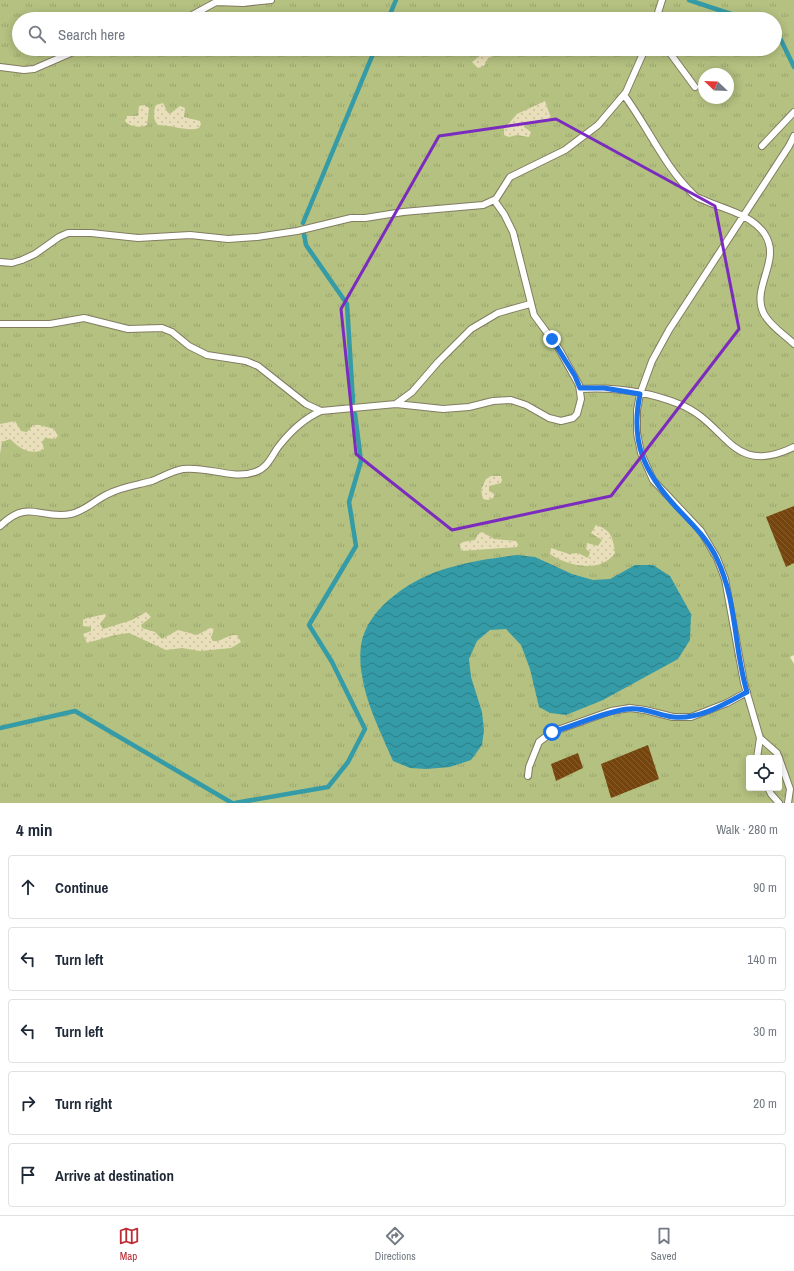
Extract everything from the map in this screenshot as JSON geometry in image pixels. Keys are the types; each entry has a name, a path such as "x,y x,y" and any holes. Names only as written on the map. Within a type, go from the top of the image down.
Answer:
{"lane":[{"path":"198,12 216,2 248,3 271,0"},
{"path":"658,12 662,0"},
{"path":"0,67 24,70 34,68 63,56"},
{"path":"0,262 12,263 22,260 35,254 59,236 68,233 91,233 138,238 190,235 228,239 257,237 297,231 351,218 366,218 403,212 477,206 494,200 502,192 510,177 529,166 552,157 586,135 598,125 624,95 636,74 642,56"},
{"path":"672,56 695,88"},
{"path":"624,95 673,172 694,196 750,219 763,232 770,248 769,267 760,296 764,313 775,328 794,344"},
{"path":"762,146 794,112"},
{"path":"757,755 760,738 747,692 725,579 717,558 701,531 653,480 641,453 636,433 637,410 640,394 652,361 669,330 780,161 794,136"},
{"path":"0,526 12,516 24,512 32,511 60,515 79,512 118,490 153,480 183,469 246,474 254,473 267,464 287,436 312,414 321,411 396,404 444,410 469,407 493,401 511,400 526,405 555,421 573,418 577,414 581,399 580,388 575,376 559,349 538,322 530,304 513,232 504,214 494,200"},
{"path":"396,404 407,397 442,357 471,329 498,313 530,304"},
{"path":"0,324 50,324 84,318 128,329 162,328 172,332 189,346 207,355 246,362 258,366 306,404 321,411"},
{"path":"580,388 604,388 640,394 666,400 687,408 704,419 731,444 753,457 767,456 794,447"},
{"path":"528,776 529,767 539,742 552,732 611,711 630,708 673,717 691,717 727,703 747,692"},
{"path":"760,738 778,755"},
{"path":"782,766 790,789 788,803"},
{"path":"770,791 779,803"}],"highlighted area":[{"path":"556,119 715,206 739,329 611,496 452,530 356,454 341,309 439,136"}],"green space":[{"path":"0,0 794,0 794,655 790,657 794,664 794,803 0,803"}],"sand":[{"path":"480,56 493,56 488,58 484,66 478,68 472,62"},
{"path":"545,101 551,118 540,123 525,123 524,127 531,132 529,137 517,135 509,137 504,135 504,129 517,114"},
{"path":"163,103 168,113 171,113 180,106 185,108 184,117 200,121 201,124 199,128 185,129 158,125 154,118 154,110 156,105"},
{"path":"145,105 149,108 147,125 129,125 125,121 127,116 138,116 139,106"},
{"path":"15,421 21,431 27,432 33,425 39,425 54,429 58,436 55,439 45,438 42,442 44,449 35,452 30,452 18,446 10,439 2,442 0,454 0,424"},
{"path":"491,476 501,476 501,483 489,486 489,491 495,494 493,498 488,500 483,499 481,490 486,479"},
{"path":"596,525 605,529 612,538 615,553 609,560 593,566 584,566 566,562 550,554 551,548 569,554 578,553 588,558 590,552 586,549 587,543 598,546 602,540 591,533"},
{"path":"482,532 494,539 516,541 518,544 517,547 461,551 460,544 462,542 475,540 478,534"},
{"path":"146,612 151,617 141,625 142,628 155,632 162,639 178,630 197,635 210,628 214,629 211,638 213,641 237,635 241,642 231,648 200,651 182,648 166,650 129,633 115,635 87,643 83,634 91,631 91,627 83,626 83,620 87,618 105,614 106,616 100,624 103,629 132,620"}],"water":[{"path":"517,555 535,557 572,574 593,580 610,579 635,565 653,565 670,576 691,614 690,640 678,659 603,700 566,715 550,713 539,707 530,669 521,645 506,629 490,630 477,641 469,659 471,677 482,712 484,730 482,745 471,760 450,767 426,769 410,768 393,761 379,730 367,697 361,672 361,645 365,631 372,618 382,606 394,596 421,578 456,566"}],"building":[{"path":"794,506 794,563 786,567 766,517"},
{"path":"648,745 659,779 611,798 601,764"},
{"path":"578,753 583,768 556,781 551,764"}],"waterway":[{"path":"391,12 396,0"},
{"path":"689,0 725,12"},
{"path":"782,42 794,67"},
{"path":"303,223 372,56"},
{"path":"304,234 306,245 347,304 353,402"},
{"path":"235,803 328,787 348,762 365,729 332,662 309,625 356,546 349,502 361,461 355,414"},
{"path":"0,728 75,711 232,803"}],"route":[{"path":"552,339 575,376 580,388 604,388 640,394 637,410 636,433 641,453 653,480 676,507 701,531 717,558 725,579 733,614 737,648 747,692 727,703 691,717 673,717 630,708 611,711 552,732"}]}
